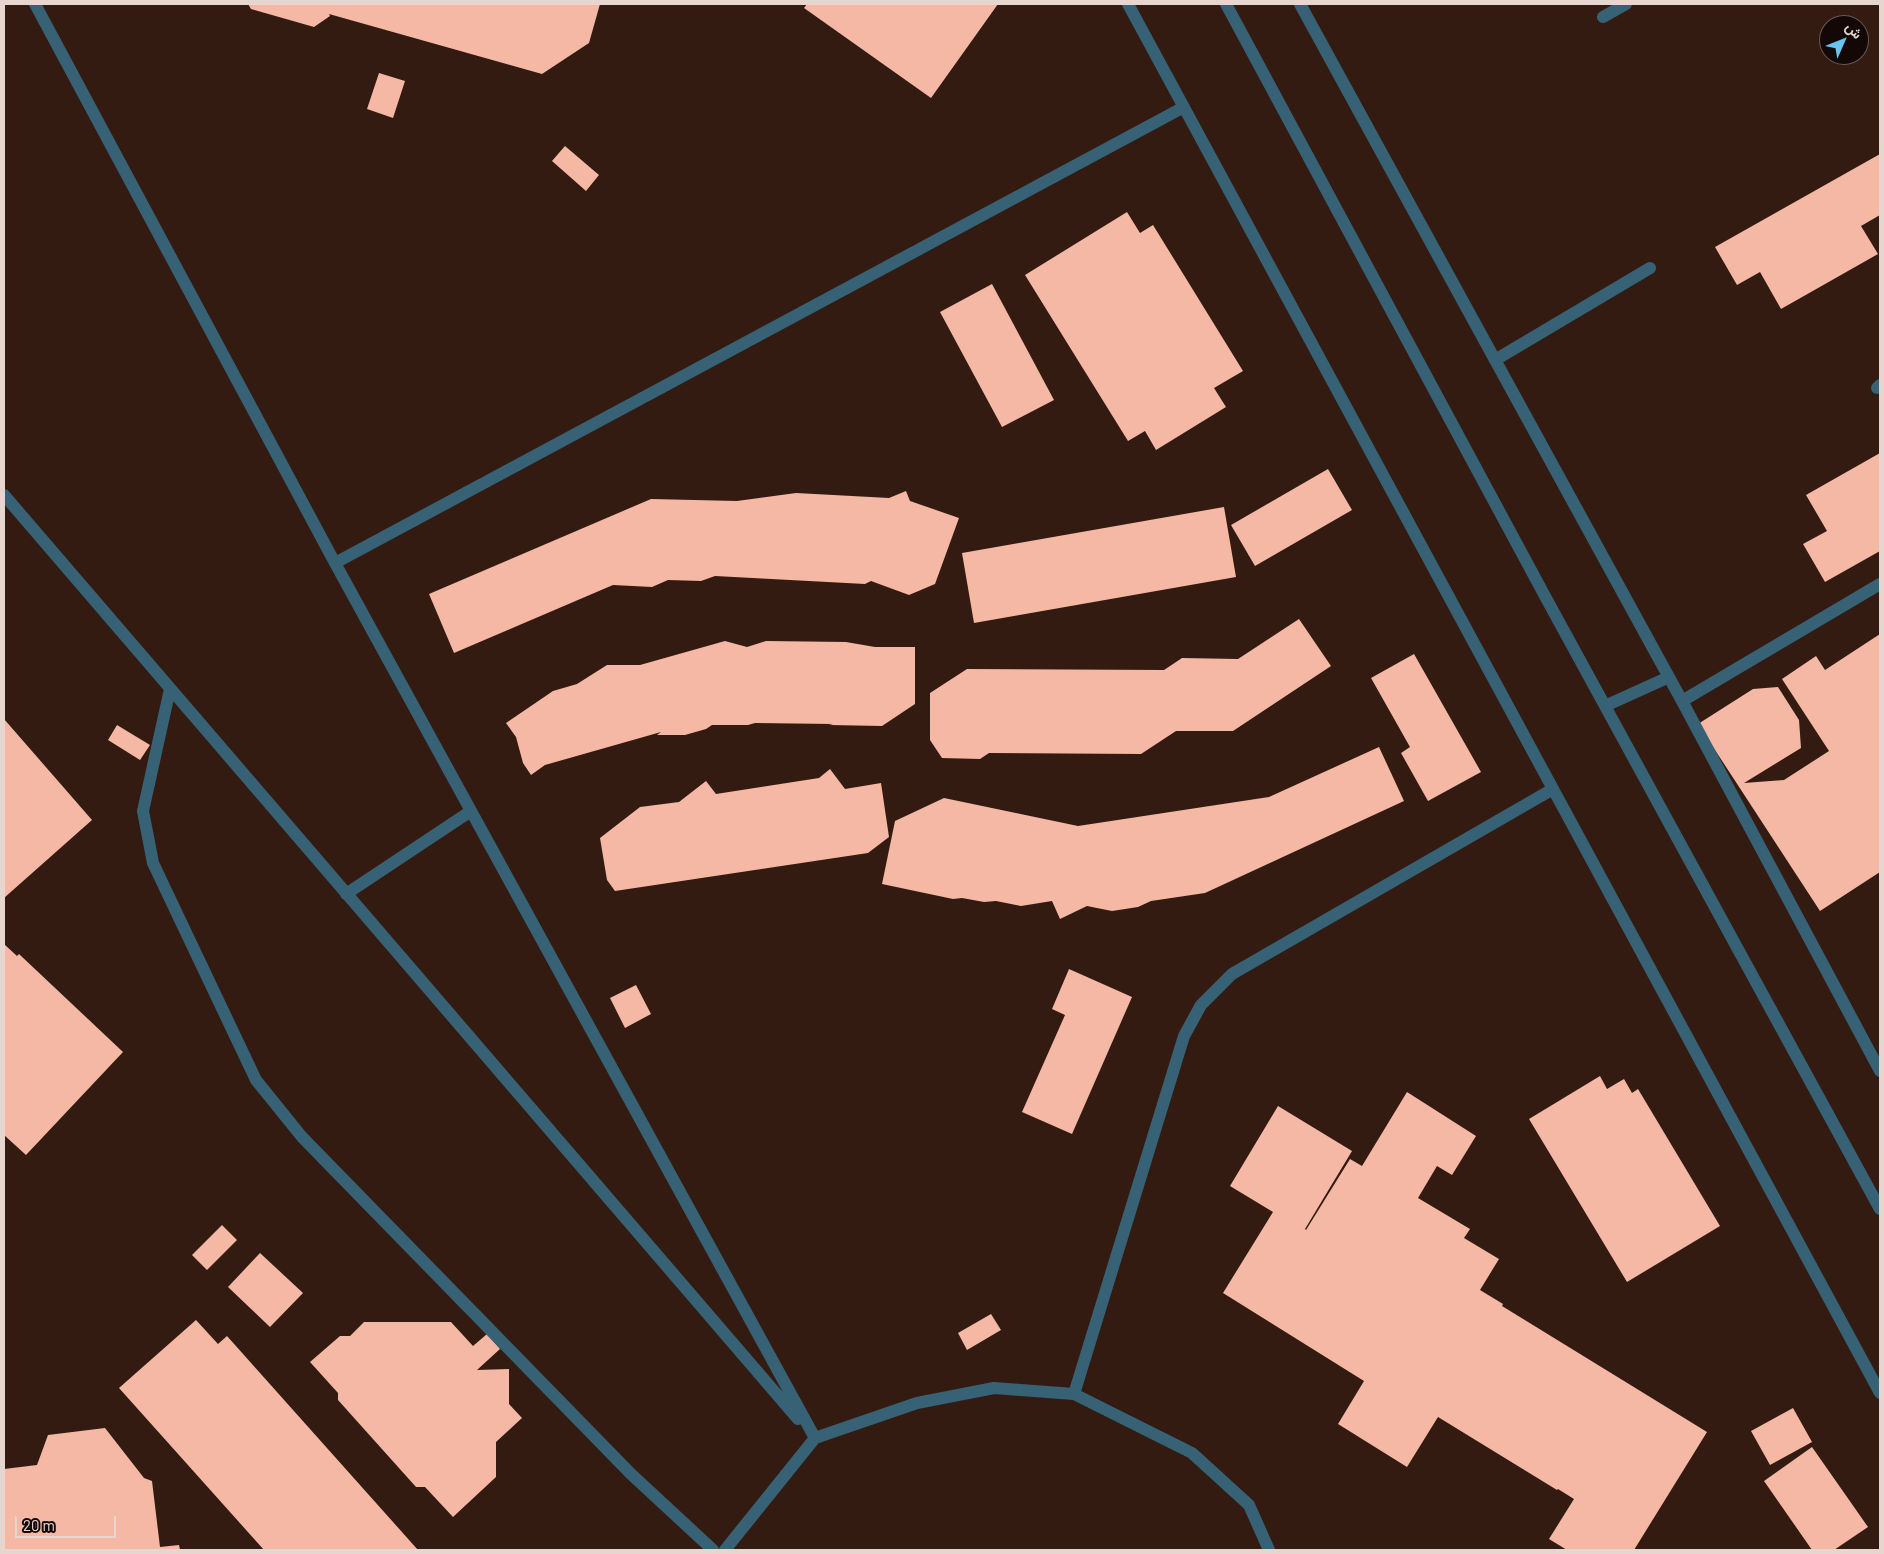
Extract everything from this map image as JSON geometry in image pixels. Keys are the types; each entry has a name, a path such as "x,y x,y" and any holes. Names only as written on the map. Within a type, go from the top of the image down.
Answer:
{"street":[{"path":"35,4 336,563 815,1438"},
{"path":"1128,4 1880,1393"},
{"path":"1226,4 1605,706 1880,1209"},
{"path":"1300,4 1669,677 1880,1071"},
{"path":"1603,17 1626,4"},
{"path":"336,563 1184,106"},
{"path":"1495,360 1650,268"},
{"path":"4,495 815,1438"},
{"path":"1682,702 1880,584"},
{"path":"1605,706 1669,677"},
{"path":"170,688 142,811 153,863 256,1080 302,1137 631,1474 713,1550"},
{"path":"1074,1394 1184,1036 1200,1004 1232,974 1553,789"},
{"path":"346,894 471,811"},
{"path":"725,1550 815,1438 917,1403 994,1388 1074,1394 1192,1453 1248,1505 1269,1550"}],"building":[{"path":"248,4 600,4 589,43 542,74 329,14 330,16 314,27 251,9"},
{"path":"807,4 998,4 931,98 804,8"},
{"path":"379,73 405,81 393,118 367,109"},
{"path":"565,146 599,175 586,191 552,161"},
{"path":"1880,154 1880,215 1861,226 1878,254 1781,309 1760,272 1737,285 1715,247"},
{"path":"1127,212 1140,233 1153,225 1243,371 1214,388 1226,407 1156,450 1145,431 1128,441 1025,275"},
{"path":"992,284 1054,400 1002,427 940,312"},
{"path":"1880,453 1880,551 1825,582 1803,544 1827,531 1806,495"},
{"path":"1328,469 1352,510 1255,566 1231,525"},
{"path":"906,491 910,501 959,518 935,584 909,595 871,581 865,584 715,576 701,581 668,580 652,587 613,585 454,653 429,594 651,499 737,501 796,493 889,498"},
{"path":"1224,507 1236,577 974,623 962,553"},
{"path":"1299,619 1331,666 1233,731 1176,731 1141,754 989,753 980,759 942,758 930,740 930,693 967,669 1164,670 1182,658 1238,659"},
{"path":"1880,634 1880,872 1820,911 1698,724 1753,689 1778,687 1799,720 1801,748 1744,783 1784,780 1829,751 1782,679 1816,656 1825,670"},
{"path":"725,641 747,647 766,641 846,642 875,647 915,647 915,704 882,726 755,723 748,725 712,725 706,729 685,735 657,735 661,732 545,765 531,775 523,763 516,737 506,723 553,691 577,684 607,665 640,665"},
{"path":"1414,654 1481,772 1428,801 1401,753 1410,747 1371,678"},
{"path":"4,719 92,820 4,898"},
{"path":"117,725 150,745 140,760 108,740"},
{"path":"1379,747 1404,801 1205,893 1151,901 1138,907 1112,911 1087,906 1060,919 1052,901 1021,906 996,901 984,902 962,898 953,899 882,884 895,821 944,798 1078,826 1269,797"},
{"path":"830,769 845,789 881,783 889,837 868,853 615,891 607,880 600,838 640,807 679,802 706,781 716,794 819,778"},
{"path":"4,944 17,956 19,954 123,1052 26,1155 4,1135"},
{"path":"1069,969 1132,997 1072,1134 1022,1112 1065,1015 1052,1009"},
{"path":"636,985 651,1014 625,1028 610,998"},
{"path":"1600,1076 1607,1089 1624,1079 1632,1093 1638,1089 1720,1226 1627,1282 1529,1119"},
{"path":"1407,1092 1476,1136 1452,1175 1437,1166 1418,1198 1470,1229 1464,1238 1499,1259 1480,1290 1503,1304 1502,1306 1707,1432 1634,1550 1567,1550 1549,1539 1574,1499 1438,1417 1407,1467 1338,1424 1364,1381 1223,1293 1273,1212 1230,1186 1278,1106 1352,1151 1306,1230 1350,1159 1362,1166"},
{"path":"222,1225 237,1240 207,1270 192,1255"},
{"path":"260,1253 303,1293 270,1327 228,1287"},
{"path":"991,1314 1001,1330 967,1350 958,1333"},
{"path":"196,1320 218,1344 227,1336 418,1550 264,1550 119,1388"},
{"path":"364,1322 451,1322 473,1346 487,1334 500,1349 477,1370 509,1369 509,1404 522,1418 496,1442 496,1477 453,1517 425,1487 416,1487 338,1400 338,1393 310,1362 340,1336 350,1336"},
{"path":"1793,1408 1812,1442 1770,1465 1751,1431"},
{"path":"105,1428 144,1478 152,1481 160,1547 179,1545 180,1550 4,1550 4,1469 37,1465 48,1435"},
{"path":"1812,1447 1868,1527 1834,1550 1812,1550 1764,1481"}]}
